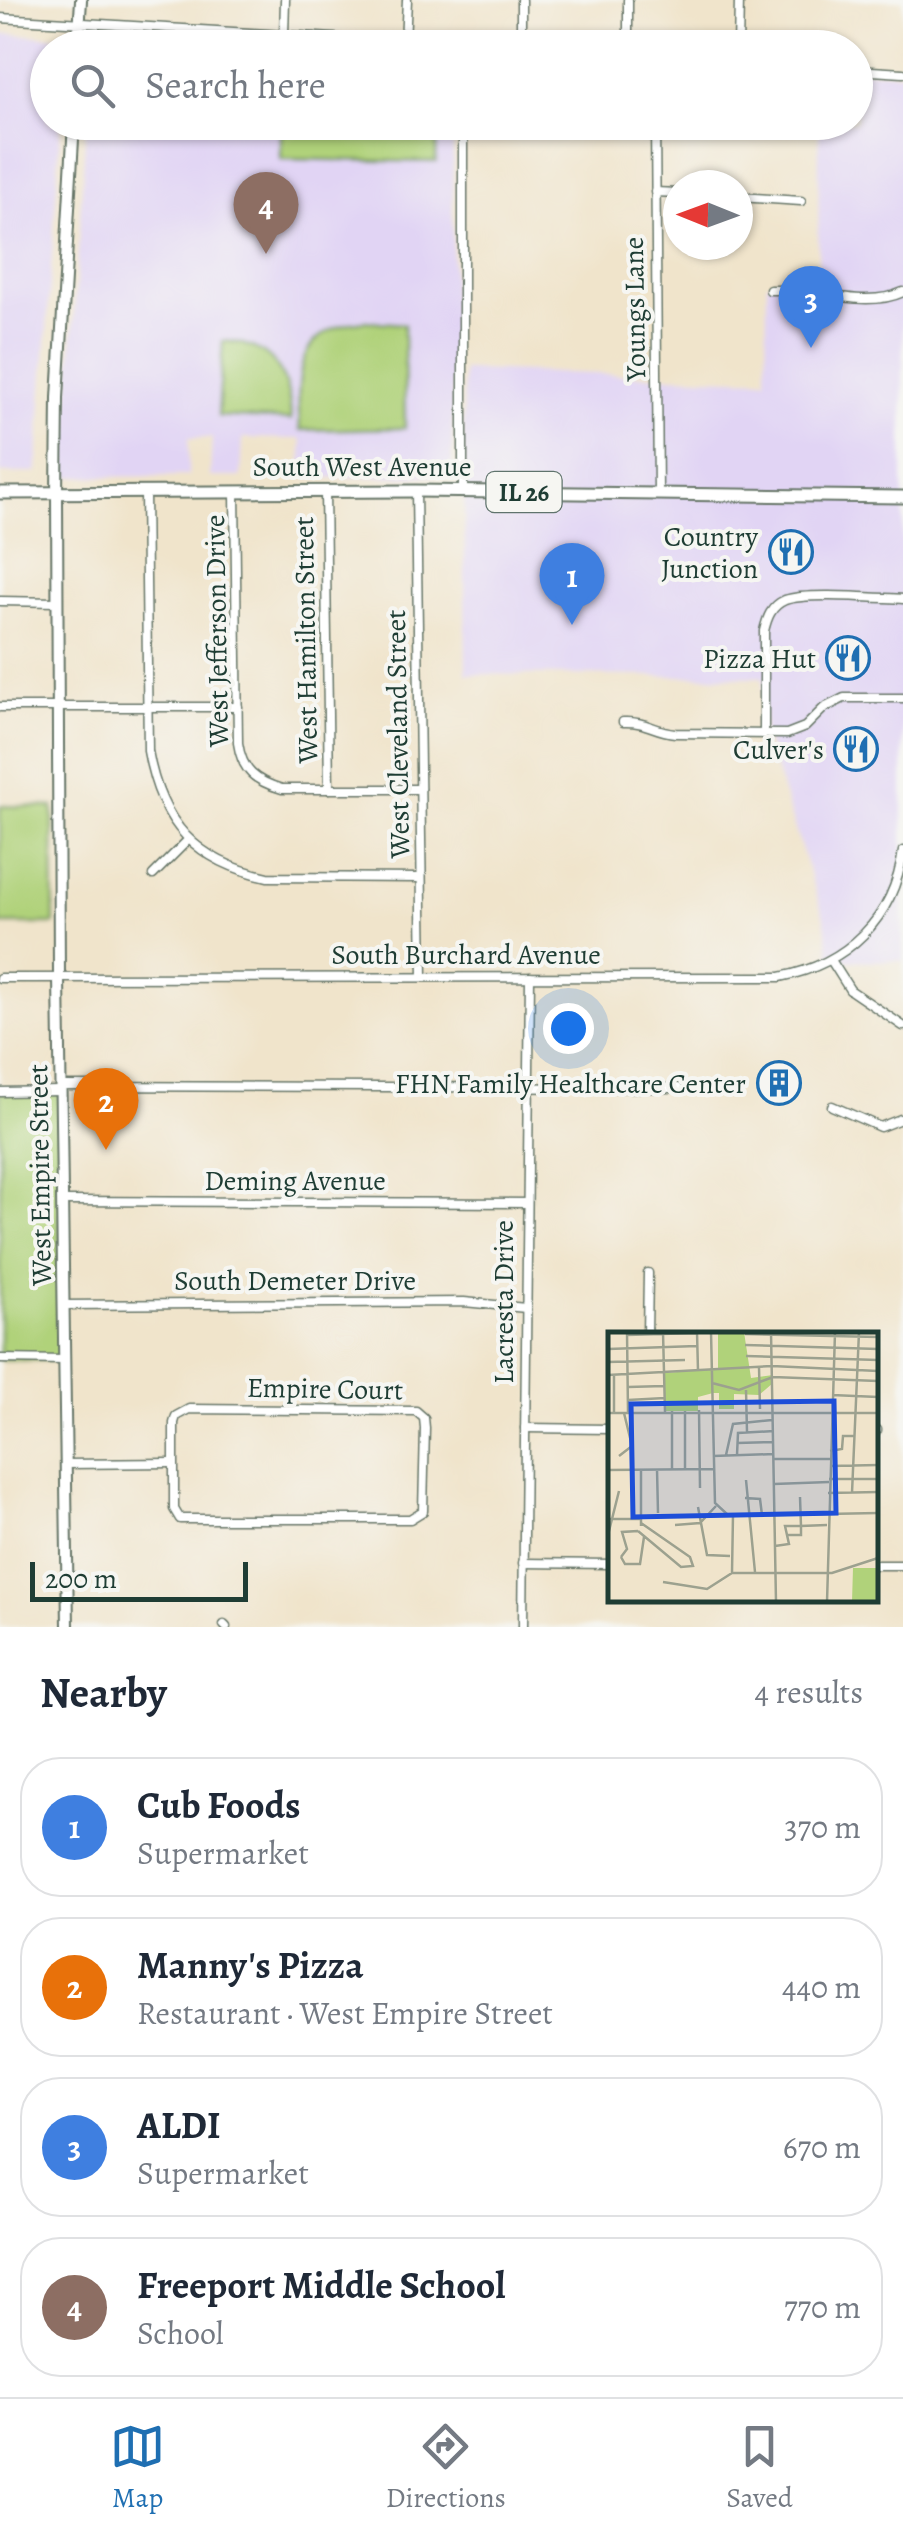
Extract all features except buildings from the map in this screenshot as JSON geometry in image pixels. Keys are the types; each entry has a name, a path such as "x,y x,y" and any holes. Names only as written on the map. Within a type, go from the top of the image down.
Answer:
{"main road":[{"path":"79,30 81,0"},
{"name":"West Empire Street","path":"68,1627 57,494 58,398 73,140"},
{"name":"South West Avenue","path":"0,493 416,491 903,497"}],"street":[{"path":"284,30 285,0"},
{"path":"405,30 407,0"},
{"path":"521,0 521,30"},
{"path":"628,0 628,30"},
{"path":"738,30 739,0"},
{"path":"0,18 210,30"},
{"path":"873,71 903,73"},
{"path":"463,140 463,492"},
{"name":"Youngs Lane","path":"655,140 658,494"},
{"path":"655,192 663,193"},
{"path":"753,198 801,201"},
{"path":"770,290 808,291 830,298 884,298 903,292"},
{"name":"West Jefferson Drive","path":"235,491 238,707 241,758 249,774 263,784 282,789 420,789"},
{"name":"West Hamilton Street","path":"325,491 330,789"},
{"name":"West Cleveland Street","path":"416,491 423,977"},
{"path":"145,492 153,778 162,802 188,840 226,866 268,878 421,878"},
{"path":"764,734 767,616 784,601 804,598 903,598"},
{"path":"0,601 57,602"},
{"path":"623,722 644,722 661,732 674,733 787,734 805,727 824,708 844,698 903,698"},
{"path":"0,708 238,707"},
{"path":"153,876 188,840"},
{"name":"South Burchard Avenue","path":"0,978 780,978 831,960 864,936 882,915 895,889 903,851"},
{"path":"831,960 850,990 903,1026"},
{"name":"Lacresta Drive","path":"522,1627 530,977"},
{"path":"0,1092 678,1088"},
{"path":"832,1106 880,1127 903,1118"},
{"name":"Deming Avenue","path":"63,1201 526,1203"},
{"path":"647,1332 648,1273"},
{"name":"South Demeter Drive","path":"64,1304 464,1302 526,1308"},
{"path":"0,1359 65,1360"},
{"name":"Empire Court","path":"189,1409 416,1411 424,1418 424,1510 410,1519 180,1519 174,1509 174,1463 176,1416 189,1409"},
{"path":"525,1428 608,1429"},
{"path":"66,1464 174,1463"},
{"path":"523,1563 608,1564"}],"shaded area":[{"path":"0,34 30,35 30,140 60,140 37,473 0,473"},
{"path":"873,71 903,73 903,961 831,960 824,918 764,734 763,677 466,674 463,370 766,379 767,283 818,281 819,140 873,140"},
{"path":"85,140 453,140 452,469 446,476 302,478 302,439 243,438 241,477 210,477 212,438 189,438 188,476 64,477"}],"green space":[{"path":"281,140 437,140 436,162 281,159"},
{"path":"365,321 404,324 405,428 300,430 299,389 305,356 325,333"},
{"path":"223,341 254,348 275,364 287,388 291,420 218,416"},
{"path":"0,806 53,807 54,924 0,924"},
{"path":"60,1091 60,1360 0,1360 0,1092"}],"place":[{"name":"Freeport Middle School","path":"266,254"},
{"name":"ALDI","path":"811,348"},
{"name":"Country Junction","path":"791,552"},
{"name":"Cub Foods","path":"572,625"},
{"name":"Pizza Hut","path":"848,658"},
{"name":"Culver's","path":"856,749"},
{"name":"FHN Family Healthcare Center","path":"779,1083"},
{"name":"Manny's Pizza","path":"106,1150"}]}
